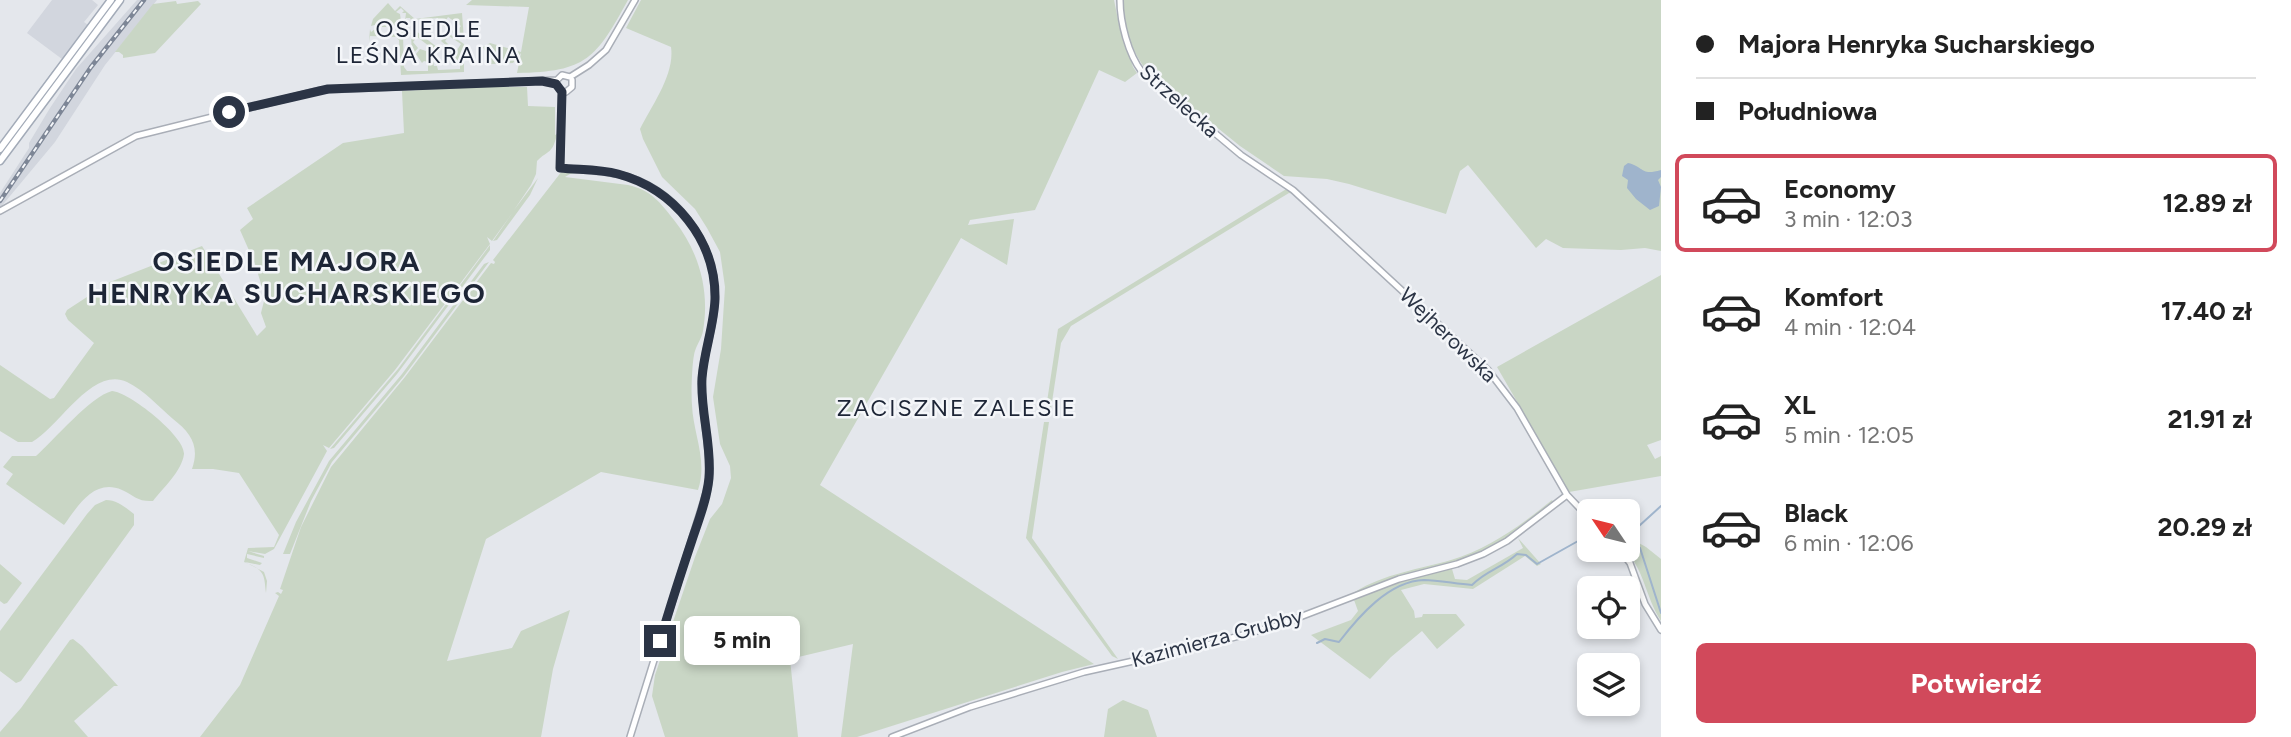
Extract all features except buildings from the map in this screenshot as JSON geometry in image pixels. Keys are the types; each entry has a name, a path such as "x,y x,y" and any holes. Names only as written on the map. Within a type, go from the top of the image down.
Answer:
{"main road":[{"path":"0,161 5,146 111,0"},
{"path":"5,146 120,0"}],"street":[{"path":"571,79 611,43 635,0"},
{"name":"Strzelecka","path":"1120,0 1124,27 1134,58 1142,72 1241,155 1277,177"},
{"path":"556,82 562,75 571,79"},
{"path":"564,92 572,87 571,79"},
{"path":"0,211 136,136 296,96 328,89 556,82 564,92 560,168 608,172 638,181 667,198 692,225 709,260 715,299 702,378 709,448 708,487 630,737"},
{"name":"Wejherowska","path":"1277,177 1303,198 1499,382 1567,495 1577,506"},
{"name":"Kazimierza Grubby","path":"892,737 970,707 1084,672 1209,645 1279,625 1399,579 1457,564 1507,541 1567,495"},
{"path":"1629,562 1648,610 1661,630"}],"shaded area":[{"path":"52,0 92,0 98,5 84,22 88,25 62,59 27,33"},
{"path":"137,0 157,0 105,65 55,142 0,208 0,193 29,148 29,143 50,108 76,69"}],"green space":[{"path":"472,0 628,0 607,36 587,58 559,69 517,73 521,53 513,63 491,64 483,47 490,43 521,52 529,7 466,5"},
{"path":"641,0 1114,0 1120,30 1137,73 1125,82 1099,70 1035,210 970,220 968,225 1014,219 1007,265 961,238 820,485 1094,664 857,737 841,737 853,644 790,659 798,737 665,737 652,696 655,675 695,557 710,519 722,504 731,478 730,466 720,444 713,397 721,349 725,287 720,252 695,209 662,177 640,129 662,89 671,57 671,47 626,28"},
{"path":"1122,0 1661,0 1661,251 1645,248 1563,248 1546,239 1536,248 1468,165 1460,171 1446,214 1349,184 1327,179 1284,176 1240,146 1147,71 1129,38"},
{"path":"176,1 177,4 198,1 201,4 155,53 123,58 119,52 115,52 153,4"},
{"path":"388,3 395,11 400,6 415,19 462,13 464,40 461,35 449,30 457,31 461,26 448,17 445,22 449,26 448,29 438,18 411,20 406,18 405,21 406,13 402,13 404,11 401,8 396,12 400,14 400,27 386,24 386,27 378,27 378,24 371,26 373,19"},
{"path":"370,29 371,32 375,29 375,32 401,34 402,31 405,34 404,67 407,71 428,71 428,62 422,63 416,54 420,49 426,51 429,46 417,37 413,42 418,48 412,55 409,33 416,34 416,31 437,47 439,45 440,49 432,57 438,70 460,69 460,61 451,60 448,49 450,47 457,50 461,44 449,36 445,41 448,47 441,41 448,33 464,44 464,72 401,75 399,40 396,37 370,36 369,42"},
{"path":"527,87 528,106 555,107 555,135 557,134 552,149 537,161 536,174 531,185 514,210 538,178 530,195 497,240 493,241 513,212 492,241 487,237 490,244 395,370 329,448 323,445 327,451 274,549 265,554 248,551 264,556 247,554 247,558 262,563 260,565 245,562 249,564 244,562 248,548 274,547 279,535 239,473 192,469 195,453 189,435 145,394 127,382 114,379 101,382 77,400 32,442 18,442 0,431 0,365 50,399 54,398 94,343 68,320 65,314 67,310 110,282 202,246 257,336 266,327 261,313 265,297 255,264 240,230 253,219 247,208 343,143 404,133 402,91"},
{"path":"562,171 581,172 565,177 628,185 649,194 659,202 683,232 696,258 705,301 702,336 694,355 692,386 701,479 698,490 601,472 486,539 447,661 512,648 521,631 570,610 553,669 541,737 200,737 240,685 279,596 275,593 281,594 283,590 280,589 301,527 331,467 405,377 491,263 494,264 493,260"},
{"path":"1288,188 1294,194 1289,193 1071,326 1061,343 1050,415 1045,415 1058,329"},
{"path":"490,245 490,250 397,374 334,448 330,449 398,369"},
{"path":"489,262 404,376 332,462 311,501 290,554 283,554 296,522 329,461 402,374 484,264"},
{"path":"1661,275 1661,440 1647,445 1655,459 1661,456 1661,476 1569,492 1497,367"},
{"path":"112,391 131,399 166,426 182,446 183,460 153,501 140,500 112,487 103,488 88,496 64,525 6,484 13,474 3,467 12,456 36,456 83,410"},
{"path":"1044,422 1049,422 1032,538 1118,659 1112,656 1026,538"},
{"path":"106,500 124,506 134,514 134,525 21,681 16,683 0,671 0,631 87,514 95,505"},
{"path":"1552,500 1554,503 1526,525 1482,553 1428,573 1355,592 1390,576 1451,560 1479,549 1517,527"},
{"path":"1518,538 1541,564 1537,566 1525,556 1473,589 1424,584 1401,590 1414,611 1415,618 1422,617 1423,614 1456,614 1465,625 1437,649 1422,631 1370,679 1311,635 1351,620 1358,611 1354,600 1407,579 1452,569 1455,579 1467,580 1523,548"},
{"path":"1640,544 1661,559 1661,621 1652,603 1634,562 1640,562"},
{"path":"0,564 22,583 4,604 0,601"},
{"path":"257,568 264,572 267,581 266,593 264,577"},
{"path":"73,639 118,686 114,686 74,721 88,737 0,737 0,732"},
{"path":"1123,700 1148,710 1157,737 1104,737 1108,709"}],"water":[{"path":"1628,163 1646,171 1661,170 1658,180 1661,187 1659,206 1650,210 1627,188 1628,180 1622,176 1624,166"}],"waterway":[{"path":"22,115 54,71"},
{"path":"1640,525 1661,506"},
{"path":"1317,643 1325,639 1339,642 1365,611 1399,586 1424,580 1472,585 1517,554 1526,555 1537,564 1577,542"},
{"path":"1640,548 1661,613"}],"railway":[{"path":"0,201 91,67 144,0"}],"district":[{"name":"OSIEDLE LEŚNA KRAINA","path":"429,42"},
{"name":"OSIEDLE MAJORA HENRYKA SUCHARSKIEGO","path":"287,277"},
{"name":"ZACISZNE ZALESIE","path":"957,408"}],"route":[{"path":"229,112 328,89 519,80 556,84 562,92 563,105 560,168 608,172 638,181 673,203 684,215 702,242 714,283 713,319 702,378 710,465 705,500 660,641"}]}
